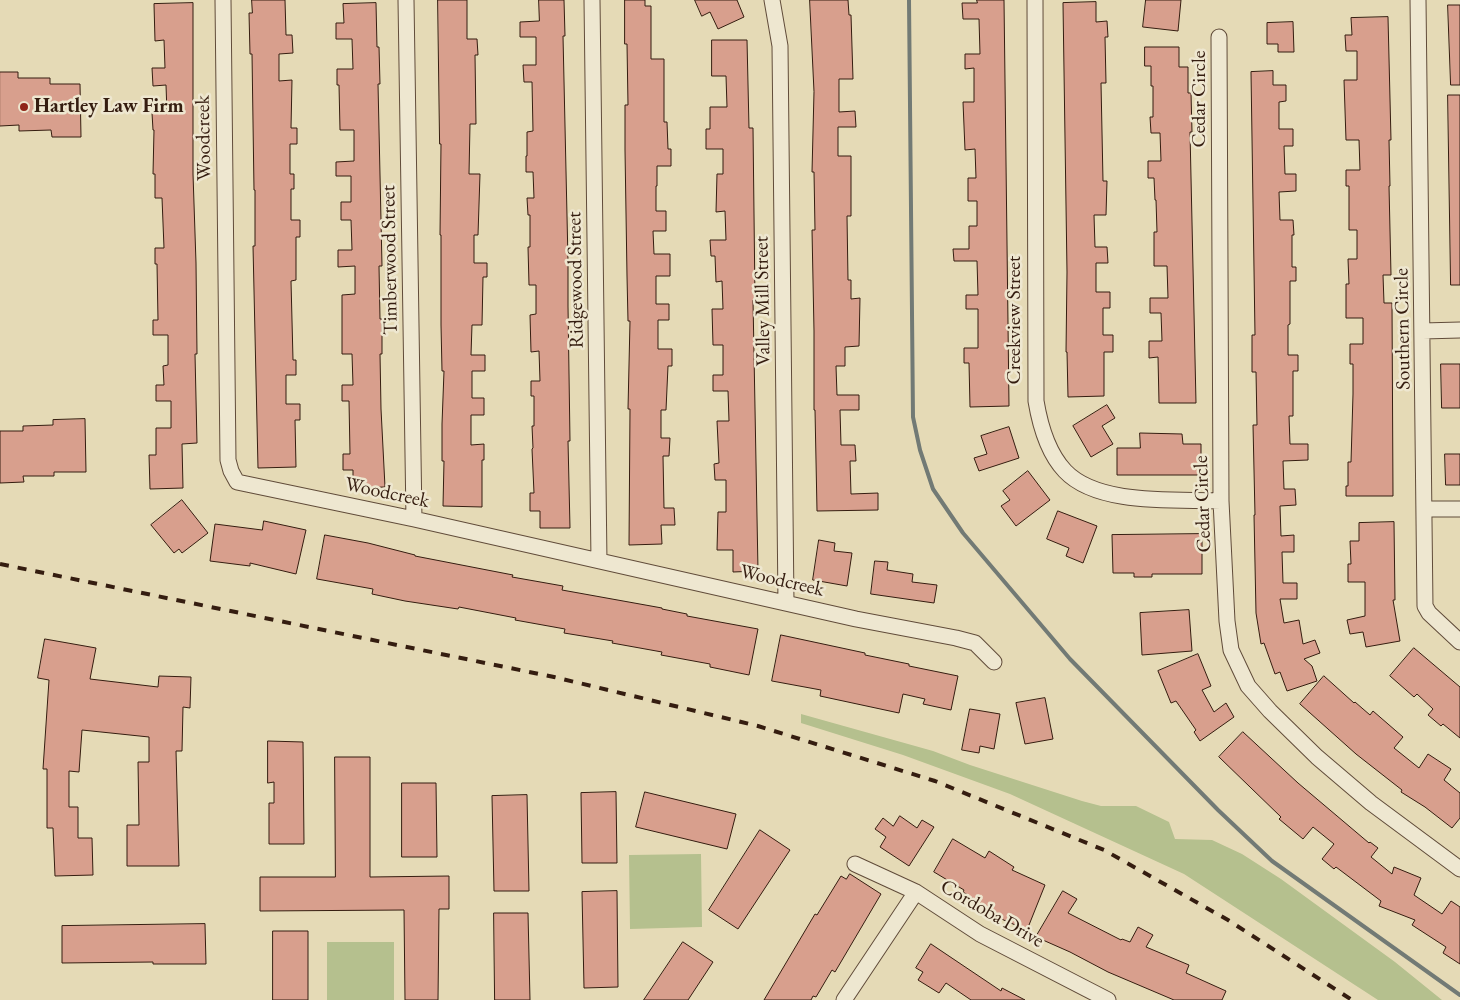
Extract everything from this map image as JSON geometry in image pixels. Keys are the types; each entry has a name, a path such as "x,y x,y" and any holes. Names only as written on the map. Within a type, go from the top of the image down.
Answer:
{"street":[{"name":"Woodcreek","path":"222,0 228,460 231,472 238,482 975,643 994,662"},
{"name":"Timberwood Street","path":"406,0 414,519"},
{"name":"Ridgewood Street","path":"592,0 599,560"},
{"name":"Valley Mill Street","path":"772,0 780,46 786,603"},
{"name":"Creekview Street","path":"1034,0 1036,401 1043,432 1065,471 1079,482 1103,493 1127,498 1221,501"},
{"name":"Southern Circle","path":"1418,0 1425,606 1429,613 1460,642"},
{"name":"Cedar Circle","path":"1219,37 1221,501 1227,621 1231,650 1248,686 1270,711 1317,757 1371,802 1460,869"},
{"path":"1423,331 1460,330"},
{"path":"1425,509 1460,510"},
{"name":"Cordoba Drive","path":"855,864 916,892 980,934 1108,1000"},
{"path":"844,1000 916,892"}],"green space":[{"path":"801,714 933,751 970,765 1082,801 1101,806 1136,806 1169,822 1175,839 1212,840 1242,854 1281,879 1395,962 1442,1000 1378,1000 1184,874 1010,794 903,755 801,723"},
{"path":"701,854 702,927 630,929 629,855"},
{"path":"327,942 394,942 394,1000 327,1000"}],"building":[{"path":"252,0 285,0 286,35 292,35 293,53 279,54 279,81 292,80 291,128 297,128 297,144 290,144 290,174 294,174 294,189 291,189 291,220 300,220 300,237 296,237 296,280 291,281 293,360 296,360 296,375 286,375 286,404 300,404 300,420 295,420 296,467 258,468 253,246 255,246 255,190 252,54 250,54 249,13 252,13"},
{"path":"438,0 467,0 467,39 477,39 478,55 475,55 476,124 470,124 469,174 480,174 478,235 474,235 474,263 487,263 487,277 483,277 482,325 472,325 471,355 485,355 485,371 472,371 472,398 484,398 484,415 471,415 471,445 484,444 482,507 443,506 444,461 442,461 442,424 444,371 442,371 441,325 441,144"},
{"path":"539,0 564,0 570,528 540,528 540,511 530,511 530,493 534,493 532,426 534,426 534,396 531,396 531,381 540,381 539,351 531,352 530,315 536,314 536,285 529,285 528,247 530,247 530,215 528,215 527,198 534,198 533,172 526,172 526,156 527,132 533,131 532,82 524,82 523,65 536,65 536,37 520,37 520,22 539,21"},
{"path":"625,0 645,0 645,6 651,6 651,59 664,59 664,122 667,122 668,149 671,149 671,166 657,166 656,211 666,211 666,231 653,231 654,254 670,254 670,276 656,276 656,304 669,304 669,320 658,320 658,349 672,349 672,366 668,366 666,410 661,410 661,438 670,438 669,456 663,456 664,508 674,508 675,525 661,525 662,544 629,545 630,409 628,409 630,321 628,321 625,150 625,105 628,105"},
{"path":"695,0 737,0 744,17 718,29 710,12 702,16"},
{"path":"810,0 848,0 849,15 851,15 853,79 839,79 839,112 855,111 856,127 838,127 838,156 851,156 851,216 847,216 848,280 851,280 851,299 860,298 859,346 845,347 845,366 836,366 837,395 859,395 859,410 840,410 841,445 855,445 856,461 850,461 851,494 878,493 878,510 817,511 812,230 815,230 814,172 812,172 814,92"},
{"path":"977,0 1004,0 1009,406 970,407 969,363 964,363 964,348 978,348 978,309 966,309 966,295 978,295 977,261 954,261 953,249 969,249 969,226 977,226 977,201 968,201 968,178 976,178 975,149 965,150 963,102 974,102 974,68 965,69 965,54 980,54 979,19 963,19 962,3 977,3"},
{"path":"1146,0 1181,0 1178,31 1143,27"},
{"path":"1096,2 1096,22 1107,21 1108,37 1105,37 1106,83 1101,83 1103,181 1107,181 1106,215 1094,215 1095,247 1107,247 1108,263 1096,263 1096,292 1110,292 1110,308 1103,308 1103,335 1113,335 1113,352 1104,352 1104,396 1068,397 1063,3"},
{"path":"193,3 193,174 196,263 197,354 195,354 197,443 182,444 183,488 150,489 149,455 156,455 156,428 171,428 171,401 156,401 156,385 164,385 163,366 168,365 168,335 153,335 153,320 158,320 155,248 164,248 162,198 155,198 152,113 167,113 166,85 153,86 152,68 165,68 164,40 155,41 154,4"},
{"path":"376,3 380,84 378,84 382,266 379,266 380,319 382,319 382,354 380,354 381,409 385,487 353,488 353,470 343,470 343,454 350,454 349,401 342,401 342,385 353,385 352,354 342,354 342,295 355,294 355,266 338,267 338,250 352,250 351,220 341,220 341,202 351,202 351,176 336,176 336,162 354,161 354,130 340,130 339,85 337,85 337,69 353,69 352,39 336,39 336,23 344,23 343,4"},
{"path":"1448,5 1460,5 1460,85 1451,85"},
{"path":"1388,17 1391,140 1389,140 1389,186 1391,275 1383,275 1384,303 1392,303 1393,496 1346,496 1348,462 1351,462 1353,394 1353,364 1350,364 1350,344 1363,344 1363,318 1346,318 1346,284 1349,284 1348,259 1357,259 1357,230 1349,230 1349,186 1346,186 1346,170 1360,170 1359,140 1346,140 1344,80 1357,80 1357,51 1346,51 1345,35 1352,35 1351,18"},
{"path":"1293,22 1294,52 1278,52 1278,44 1267,44 1267,23"},
{"path":"712,40 747,40 749,128 753,128 755,300 753,300 758,571 733,572 733,550 717,550 718,512 726,512 726,480 715,480 714,464 719,463 717,421 729,421 728,391 713,391 713,375 723,375 723,345 713,345 712,309 723,309 722,281 716,282 715,256 711,256 710,240 726,240 725,211 716,212 717,174 723,174 723,149 706,149 706,129 710,129 710,107 727,107 726,76 712,76"},
{"path":"1145,47 1179,47 1179,67 1188,67 1188,93 1191,93 1192,132 1190,132 1196,403 1159,403 1158,357 1149,358 1149,341 1162,341 1161,313 1150,313 1150,298 1168,298 1167,266 1154,266 1154,232 1157,232 1156,200 1154,178 1148,178 1148,161 1161,161 1160,133 1151,133 1150,117 1153,117 1153,86 1151,86 1151,66 1145,66"},
{"path":"1273,71 1273,85 1286,85 1286,101 1279,102 1279,129 1293,129 1293,146 1284,146 1285,174 1296,174 1296,191 1279,192 1280,220 1293,220 1292,267 1296,267 1296,281 1290,281 1290,324 1288,325 1288,355 1298,355 1298,371 1293,371 1293,416 1289,416 1290,444 1308,444 1308,460 1283,461 1284,489 1295,489 1296,505 1280,506 1281,536 1294,535 1294,552 1282,552 1283,583 1297,583 1297,599 1280,599 1284,623 1299,620 1303,644 1315,640 1320,653 1304,659 1312,666 1317,681 1287,691 1280,672 1275,674 1264,643 1261,644 1256,613 1253,425 1257,425 1256,372 1252,372 1252,335 1255,335 1251,72"},
{"path":"0,72 18,72 18,78 50,78 50,84 80,84 81,137 52,137 51,130 19,131 19,125 0,126"},
{"path":"1448,95 1460,95 1460,285 1451,285"},
{"path":"1441,364 1460,364 1460,408 1442,408"},
{"path":"1107,405 1115,418 1102,426 1113,444 1091,457 1073,426"},
{"path":"85,419 86,472 54,472 54,476 23,476 24,482 0,483 0,431 23,431 23,426 53,425 53,420"},
{"path":"1009,427 1019,458 979,471 974,458 987,454 981,436"},
{"path":"1140,433 1182,434 1183,444 1201,444 1201,475 1117,475 1117,448 1140,448"},
{"path":"1445,454 1460,454 1460,485 1446,485"},
{"path":"1028,471 1050,500 1016,526 1001,506 1010,500 1003,491"},
{"path":"182,500 208,533 182,553 179,549 174,553 151,525"},
{"path":"1058,511 1097,526 1083,563 1066,556 1069,548 1047,539"},
{"path":"264,521 306,530 296,574 250,563 250,566 210,561 215,524 262,530"},
{"path":"1394,522 1395,600 1393,600 1400,641 1366,647 1363,632 1350,634 1347,620 1365,616 1365,582 1348,582 1348,564 1351,564 1350,541 1359,541 1359,523"},
{"path":"1202,534 1202,574 1152,574 1152,577 1134,577 1134,573 1113,573 1112,535"},
{"path":"325,535 368,543 415,556 513,575 512,577 563,586 562,590 662,608 687,614 687,616 758,629 749,675 710,667 710,664 661,655 662,652 564,633 565,629 515,620 516,618 459,607 458,609 405,601 372,594 373,589 317,579"},
{"path":"819,540 835,543 834,551 852,553 847,586 813,580"},
{"path":"875,561 888,562 887,570 913,574 912,582 937,585 934,603 871,594"},
{"path":"1189,610 1192,651 1142,655 1140,613"},
{"path":"781,635 958,676 951,710 923,704 925,699 903,694 899,713 820,696 821,690 772,681"},
{"path":"45,639 96,648 90,679 158,687 159,676 191,677 190,708 183,707 182,751 176,751 179,866 127,866 127,825 139,825 138,762 149,762 149,737 82,730 79,772 69,771 69,807 78,807 78,838 92,838 93,875 55,876 53,828 47,828 47,769 43,769 49,680 38,678"},
{"path":"1414,648 1460,687 1460,738 1428,715 1433,709 1417,694 1414,697 1390,676"},
{"path":"1198,654 1211,686 1202,690 1214,712 1226,703 1234,717 1200,741 1194,732 1196,730 1176,701 1171,703 1158,671"},
{"path":"1324,676 1354,703 1370,715 1373,711 1403,737 1394,748 1419,768 1428,754 1451,769 1444,780 1460,793 1460,818 1452,828 1425,807 1401,792 1402,790 1356,754 1300,704"},
{"path":"1045,698 1053,739 1025,744 1016,703"},
{"path":"970,709 1000,714 994,749 980,746 979,753 962,750"},
{"path":"1243,732 1298,783 1369,843 1378,848 1371,857 1392,874 1394,867 1421,878 1414,895 1442,914 1451,901 1460,907 1460,964 1443,953 1446,947 1412,925 1415,920 1379,906 1381,901 1336,867 1334,869 1322,859 1334,844 1313,827 1303,839 1279,819 1281,817 1219,757"},
{"path":"268,741 303,742 304,844 269,844 269,803 274,803 274,782 268,783"},
{"path":"335,757 370,757 370,877 449,876 449,909 439,909 438,1000 405,1000 404,910 260,911 260,877 335,877"},
{"path":"402,783 436,783 437,857 402,857"},
{"path":"616,792 617,863 582,863 581,793"},
{"path":"645,792 736,814 727,849 636,827"},
{"path":"527,795 529,891 494,891 492,796"},
{"path":"900,816 917,828 922,820 934,827 909,866 880,847 886,837 875,829 883,818 893,826"},
{"path":"760,830 790,850 738,929 709,910"},
{"path":"953,839 985,858 989,851 1014,867 1012,870 1045,885 1027,930 999,918 1000,916 963,892 964,890 934,872"},
{"path":"850,874 881,894 835,972 832,970 816,997 813,996 811,1000 764,1000 815,914 817,915 841,876 846,879"},
{"path":"617,891 618,987 584,988 582,892"},
{"path":"1063,891 1077,899 1068,913 1121,940 1130,942 1138,927 1153,935 1146,947 1189,965 1186,973 1226,991 1222,1000 1174,1000 1108,972 1036,937"},
{"path":"494,913 528,913 530,1000 495,1000"},
{"path":"205,924 206,964 153,964 153,962 62,963 62,926"},
{"path":"273,931 308,931 308,1000 273,1000"},
{"path":"683,942 713,962 688,1000 644,1000"},
{"path":"931,944 1001,991 1002,988 1025,1000 971,1000 946,983 939,993 918,980 923,972 916,968"}],"waterway":[{"path":"909,0 913,417 920,450 933,489 963,533 1070,659 1218,810 1272,861 1460,995"}],"railway":[{"path":"0,564 554,677 758,726 935,781 1104,850 1228,920 1352,1000"}],"place":[{"name":"Hartley Law Firm","path":"24,107"}]}
